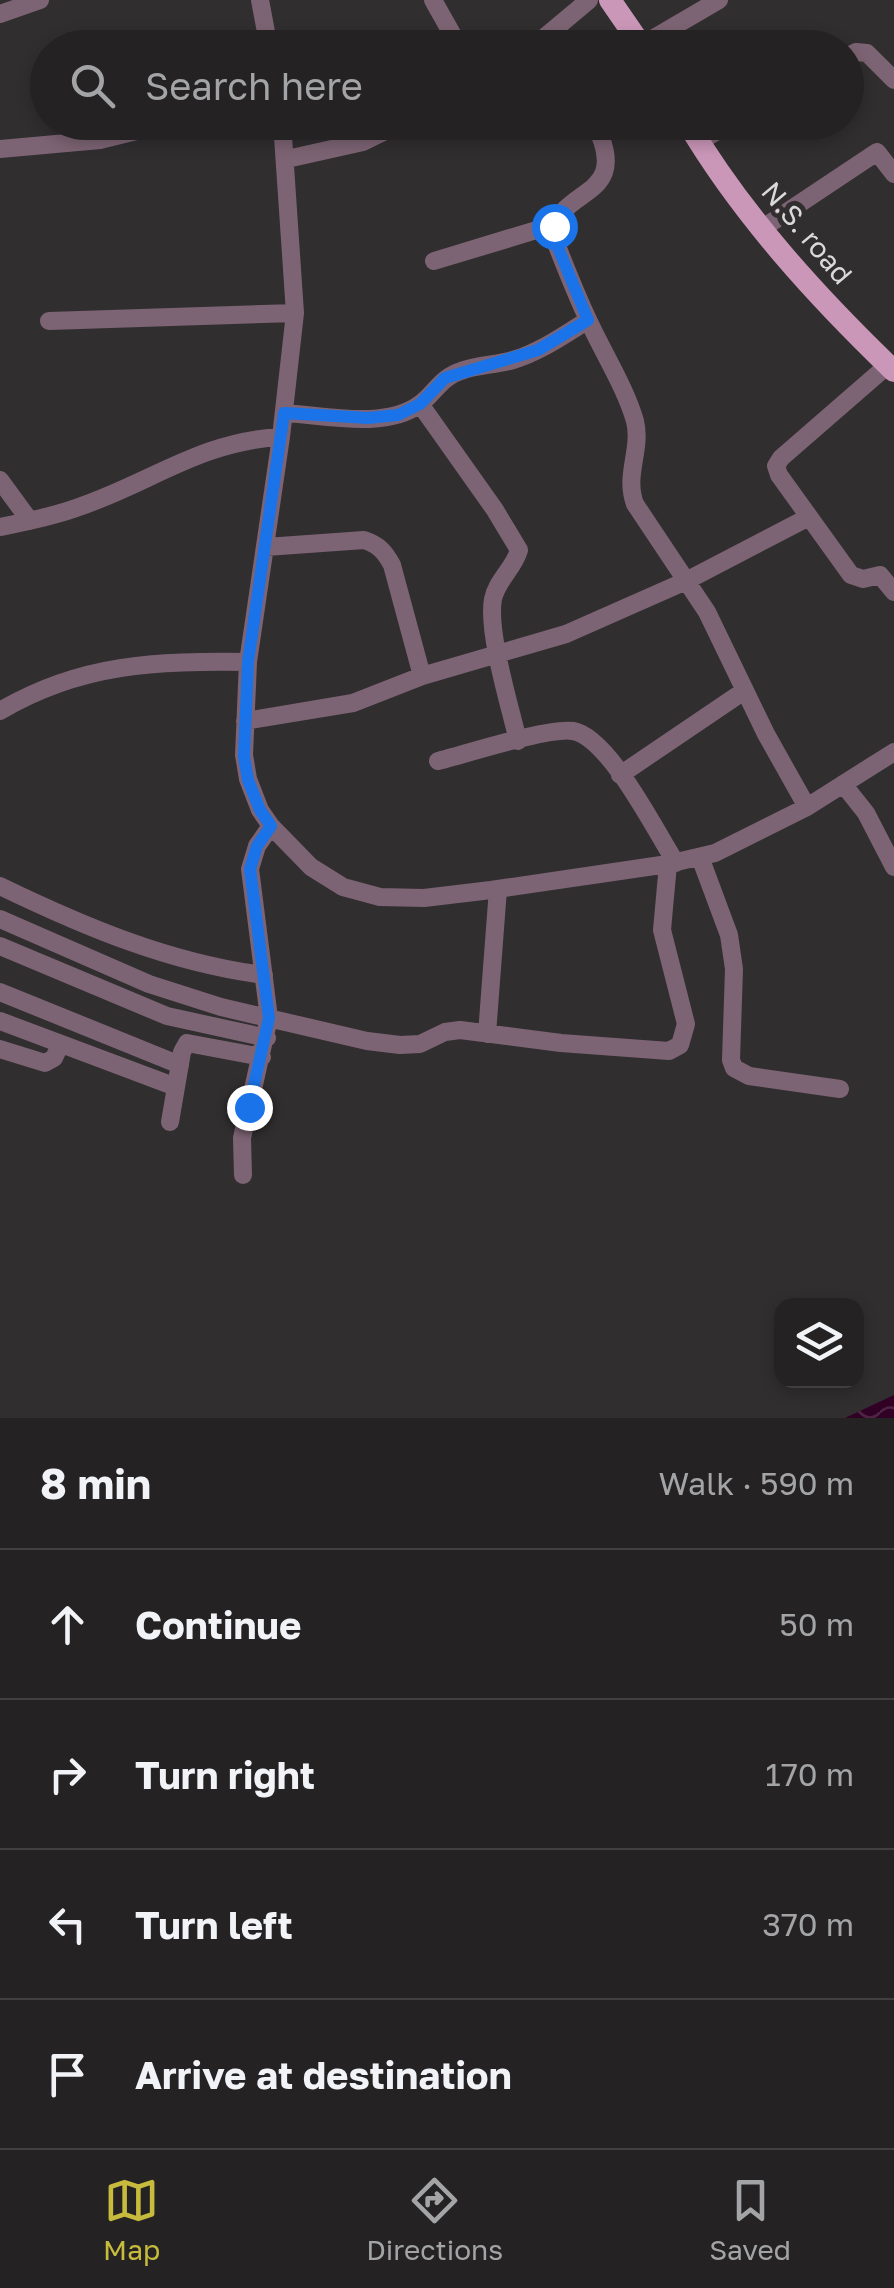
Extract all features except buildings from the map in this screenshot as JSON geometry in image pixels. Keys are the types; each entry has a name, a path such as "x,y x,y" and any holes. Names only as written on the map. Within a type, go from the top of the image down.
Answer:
{"main road":[{"path":"610,0 631,30"},
{"name":"N.S. road","path":"699,140 817,295 891,368"}],"street":[{"path":"0,14 40,0"},
{"path":"260,0 266,30"},
{"path":"434,0 450,30"},
{"path":"556,30 589,0"},
{"path":"669,30 719,0"},
{"path":"864,53 890,69"},
{"path":"0,150 100,140"},
{"path":"284,140 294,313 281,437 248,662 244,756 260,810 311,867 343,887 380,897 424,898 672,863 715,853 807,808 894,752"},
{"path":"287,159 367,140"},
{"path":"601,140 608,156 607,168 598,182 561,214 554,226 554,238 636,426 637,447 628,487 635,504 708,612 744,691 807,808"},
{"path":"763,228 894,142"},
{"path":"876,152 894,174"},
{"path":"434,261 554,226"},
{"path":"49,320 294,313"},
{"path":"284,413 368,418 398,415 420,404 445,378 538,350 588,320"},
{"path":"891,368 776,466 851,575 863,579 880,575 894,592"},
{"path":"420,404 519,550 494,597 498,654 518,742"},
{"path":"0,527 78,508 207,450 246,439 281,437"},
{"path":"0,480 30,521"},
{"path":"245,721 353,703 422,676 566,634 686,581 809,517"},
{"path":"266,547 364,540 376,544 392,566 422,676"},
{"path":"0,711 69,678 115,667 173,661 248,662"},
{"path":"620,775 744,691"},
{"path":"0,920 184,998 367,1041 420,1044 460,1030 625,1049 669,1051 680,1045 686,1024 662,930 672,863 620,775 595,742 577,731 556,731 438,761"},
{"path":"843,784 866,812 894,867"},
{"path":"242,1175 242,1138 269,1018 250,869 257,846 271,826"},
{"path":"700,857 729,935 734,970 734,1068 749,1076 840,1088"},
{"path":"0,886 168,956 211,968 264,975"},
{"path":"487,1034 498,889"},
{"path":"0,946 167,1016 267,1038"},
{"path":"0,992 180,1065"},
{"path":"0,1021 176,1087"},
{"path":"170,1122 184,1046 191,1042 262,1058"},
{"path":"0,1049 45,1063 54,1058 60,1045"}],"water":[{"path":"894,1395 894,1418 845,1418"}],"route":[{"path":"249,1107 269,1018 250,869 257,846 271,826 248,780 244,756 246,689 284,413 368,418 398,415 420,404 445,378 461,370 513,360 588,320 554,238 554,226"}]}
